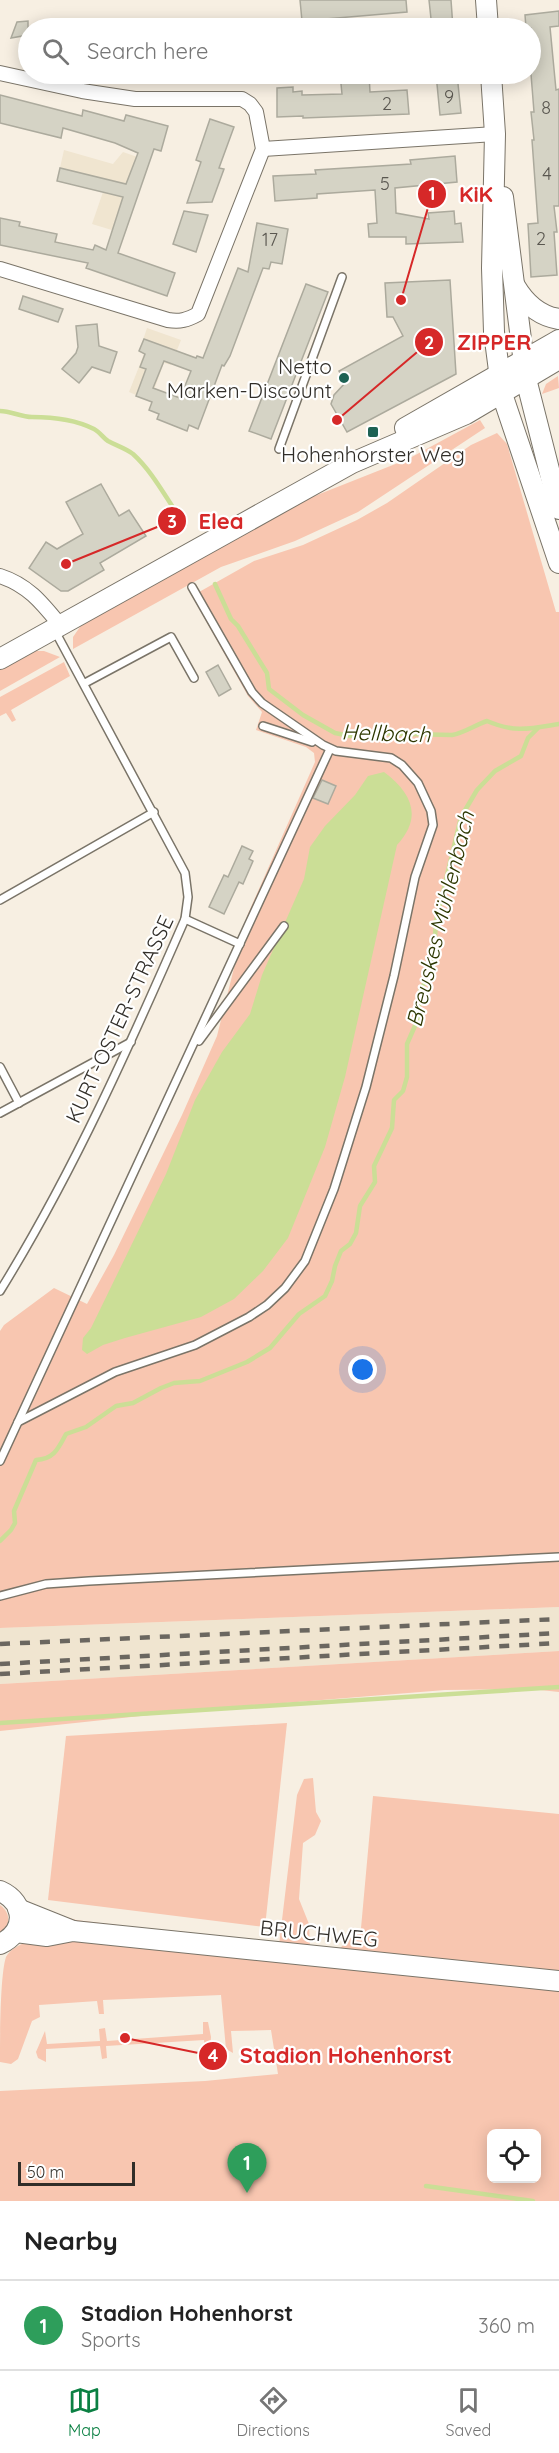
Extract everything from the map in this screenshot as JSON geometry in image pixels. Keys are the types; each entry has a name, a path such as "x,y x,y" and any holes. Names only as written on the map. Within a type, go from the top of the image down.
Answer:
{"main road":[{"path":"489,18 490,0"},
{"path":"492,84 495,135 525,370 559,509"},
{"path":"495,135 492,268 494,332 500,385 559,563"},
{"path":"514,285 523,299 534,309 559,319"},
{"path":"0,659 352,463 466,414 500,385 525,370 559,340"},
{"path":"525,370 559,359"},
{"name":"BRUCHWEG","path":"0,1891 8,1895 18,1909 20,1917 4,1941"},
{"name":"BRUCHWEG","path":"18,1909 73,1931 559,1981"},
{"name":"BRUCHWEG","path":"4,1941 73,1931"}],"street":[{"path":"0,73 18,77"},
{"path":"0,269 168,320 179,322 189,319 198,314 263,149 256,112 242,99 135,99 50,84"},
{"path":"263,149 495,135"},
{"path":"0,576 17,582 41,600 57,626"}],"lane":[{"path":"279,449 342,277"},
{"path":"18,1422 115,1372 195,1345 232,1327 267,1305 285,1288 305,1261 334,1189 366,1087 415,878 433,825 431,811 418,783 402,765 391,758 336,752 262,704 252,692 192,587"},
{"name":"KURT-OSTER-STRASSE","path":"0,1291 29,1243 131,1042 185,919 188,897 186,873 57,626"},
{"path":"85,683 171,637 194,678"},
{"path":"263,726 326,747"},
{"path":"0,1461 240,944 326,747"},
{"path":"0,900 154,812"},
{"path":"185,919 240,944"},
{"path":"190,1053 284,926"},
{"path":"0,1113 131,1042"},
{"path":"0,1067 19,1103"},
{"path":"0,1596 46,1584 89,1581 559,1557"}],"shaded area":[{"path":"64,150 113,164 123,152 149,161 125,234 92,224 103,192 57,181"},
{"path":"147,328 181,340 171,365 164,363 150,401 129,392 144,354 139,352"},
{"path":"558,376 559,388 542,394 546,384"},
{"path":"480,420 485,428 358,512 295,541 221,567 73,649 73,637 82,624 302,501 408,459"},
{"path":"497,433 507,444 556,612 559,612 559,1607 0,1628 0,1331 4,1325 54,1288 87,1304 114,1255 182,1115 217,1036 247,916 315,762 314,753 306,747 256,730 262,712 248,696 192,596 254,561 303,545 357,520 387,503 471,445"},
{"path":"36,651 44,651 60,657 0,691 0,670"},
{"path":"64,662 70,676 11,710 16,720 12,722 6,713 0,716 0,697"},
{"path":"384,772 402,788 407,797 412,815 410,825 397,845 345,1077 325,1147 288,1238 263,1271 234,1299 201,1317 103,1345 87,1354 82,1350 83,1338 91,1328 166,1174 195,1100 222,1052 250,1014 262,975 304,879 310,847 325,826 355,795 368,776"},
{"path":"559,1607 559,1651 0,1684 0,1628"},
{"path":"559,1651 559,1692 531,1689 445,1690 197,1710 0,1731 0,1684"},
{"path":"287,1723 265,1927 48,1900 66,1736"},
{"path":"313,1778 316,1812 321,1821 315,1835 303,1843 299,1899 309,1924 310,1948 337,1951 361,1928 373,1796 559,1814 559,2201 0,2201 0,2091 205,2081 278,2074 271,2030 231,2031 233,2053 226,2049 221,1995 103,2000 104,2014 99,2014 97,2001 39,2005 40,2017 32,2021 18,2059 11,2064 0,2062 3,1978 6,1957 24,1943 32,1907 76,1920 279,1945 297,1795 304,1779"},
{"path":"0,1905 8,1915 8,1923 0,1933"},
{"path":"203,2022 208,2022 211,2037 210,2050 205,2053 204,2040 106,2046 107,2058 102,2059 100,2046 46,2049 46,2062 38,2058 36,2052 45,2031 47,2044 100,2041 99,2029 105,2028 107,2041 203,2034"}],"building":[{"path":"300,0 406,0 407,12 337,18 302,18"},
{"path":"429,0 451,0 452,18 431,18"},
{"path":"559,11 559,26 550,27 556,90 559,89 559,206 554,206 557,232 554,232 557,275 531,277 528,224 538,223 532,140 534,140 531,112 534,112 532,84 541,84 541,18 525,18 525,15"},
{"path":"17,22 18,37 11,38"},
{"path":"341,84 370,84 370,92 407,90 409,114 277,117 277,88 293,87 293,92 302,91 302,95 342,94"},
{"path":"437,84 458,84 461,113 440,115"},
{"path":"0,95 82,116 83,110 124,121 126,115 168,126 161,151 154,149 118,253 175,273 167,296 86,268 88,263 0,245 0,218 20,222 19,226 57,234 55,242 93,250 95,245 106,250 123,197 57,181 60,168 126,184 138,153 115,143 63,128 61,138 0,123"},
{"path":"210,119 234,127 219,168 224,169 212,202 187,203 201,162 196,160"},
{"path":"455,156 457,182 395,188 396,213 429,219 428,213 454,211 455,224 461,223 463,242 406,244 406,237 369,237 368,224 377,223 375,190 317,194 317,198 275,201 273,176 316,174 315,170 411,164 410,160"},
{"path":"184,211 208,215 196,252 173,244"},
{"path":"257,223 288,229 282,264 271,262 269,269 263,268 230,356 224,366 222,365 198,429 189,425 187,431 157,419 159,414 149,410 152,402 136,396 146,369 140,367 145,354 139,351 144,339 196,358 197,356 203,358 238,268 248,272","holes":["164,361 191,371 180,398 153,388"]},
{"path":"450,280 456,374 347,432 331,404 334,395 345,383 339,371 403,336 393,317 387,317 385,283"},
{"path":"306,284 328,292 271,439 249,431"},
{"path":"23,296 63,309 58,322 19,309"},
{"path":"97,324 99,346 117,352 110,373 92,367 79,383 62,369 76,353 78,347 76,326"},
{"path":"101,484 119,516 129,510 146,536 100,563 104,570 68,591 61,591 29,568 46,542 57,549 83,534 66,502"},
{"path":"218,665 231,689 219,696 206,672"},
{"path":"322,780 336,786 328,804 313,798"},
{"path":"242,846 253,851 249,859 253,861 243,884 239,882 224,914 209,907 224,875 228,877"}],"waterway":[{"name":"Hellbach","path":"0,411 80,423 96,430 106,440 130,452 141,462 185,525"},
{"name":"Hellbach","path":"215,584 231,619 238,626 267,673 269,689 303,715 335,733 350,736 366,733 452,735 487,721 514,729 559,724"},
{"name":"Breuskes Mühlenbach","path":"0,1541 15,1523 14,1511 36,1460 47,1458 58,1449 66,1434 86,1427 116,1406 133,1403 161,1388 174,1383 200,1381 247,1362 270,1348 299,1314 325,1296 341,1251 350,1244 356,1233 360,1206 375,1182 374,1166 392,1128 394,1100 403,1091 407,1077 407,1044 418,1019 420,991 433,968 436,921 461,817 477,790 495,771 521,756 528,738 538,728"},
{"path":"0,1723 559,1687"},
{"path":"426,2186 533,2201"}],"railway":[{"path":"0,1644 559,1619"},
{"path":"0,1664 559,1633"},
{"path":"0,1674 559,1643"}],"place":[{"name":"KiK","path":"401,300"},
{"name":"Netto Marken-Discount","path":"344,378"},
{"name":"ZIPPER","path":"337,420"},
{"name":"Hohenhorster Weg","path":"373,432"},
{"name":"Elea","path":"66,564"},
{"name":"Stadion Hohenhorst","path":"125,2038"},
{"name":"Stadion Hohenhorst","path":"247,2193"}]}
